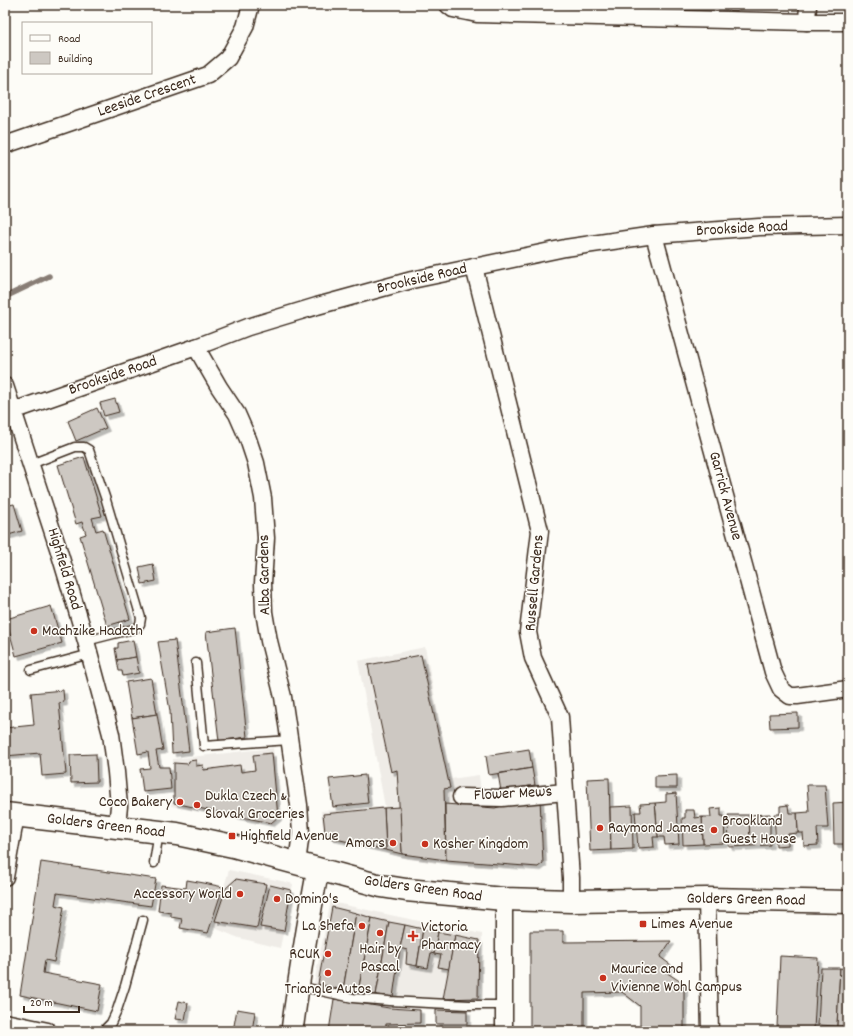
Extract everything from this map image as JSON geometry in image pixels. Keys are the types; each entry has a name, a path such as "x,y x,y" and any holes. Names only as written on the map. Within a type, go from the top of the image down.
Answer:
{"main road":[{"name":"Golders Green Road","path":"10,814 177,834 297,862 381,886 406,890 504,899 571,901 706,899 848,902"}],"street":[{"name":"Leeside Crescent","path":"5,145 208,75 228,58 245,27 251,5"},
{"path":"448,5 454,10 807,22 848,22"},
{"path":"807,22 808,5"},
{"name":"Brookside Road","path":"13,411 196,347 248,327 412,280 565,248 654,235 759,227 848,225"},
{"name":"Garrick Avenue","path":"654,235 775,677 781,689 790,696 848,688"},
{"name":"Russell Gardens","path":"474,267 540,531 528,632 533,658 560,717 571,878 571,901"},
{"name":"Alba Gardens","path":"196,347 219,387 237,414 248,439 256,463 263,498 266,538 263,583 264,612 269,641 283,697 299,805 301,833 297,862"},
{"name":"Highfield Road","path":"5,386 58,548 88,648 111,734 119,806 117,826"},
{"name":"Flower Mews","path":"461,797 502,798 565,792"},
{"path":"5,877 10,814"},
{"path":"292,1031 298,986 318,869"},
{"path":"504,899 504,1031"},
{"path":"706,899 710,1031"},
{"path":"5,1022 48,1031"}],"lane":[{"path":"31,464 75,447 84,447 89,450 106,500 141,618 140,624 137,628 31,670"},
{"path":"196,663 204,746 290,740"},
{"path":"154,863 159,832"},
{"path":"102,1031 111,1023 117,1010 143,920"},
{"path":"298,986 353,998 469,1005 504,1005"}],"shaded area":[{"path":"425,647 451,779 479,775 481,792 502,793 543,785 547,861 537,868 458,866 404,858 330,839 324,834 321,811 385,807 358,661"},
{"path":"273,748 281,817 272,825 171,806 173,759"},
{"path":"229,870 293,884 280,948 239,938 212,927"},
{"path":"331,900 336,903 482,934 480,1012 386,1007 312,993"}],"building":[{"path":"115,399 119,412 104,416 100,403"},
{"path":"97,408 106,428 76,441 68,421"},
{"path":"84,457 102,516 92,518 96,531 103,529 130,619 107,626 80,536 86,534 82,522 76,524 58,465"},
{"path":"14,504 22,531 5,536 5,506"},
{"path":"153,564 156,581 142,584 139,567"},
{"name":"Machzike Hadath","path":"51,606 62,643 16,656 6,619"},
{"path":"235,628 247,737 219,741 206,632"},
{"path":"133,640 136,657 117,660 115,648 118,648 118,643"},
{"path":"175,640 189,751 172,753 170,711 158,642"},
{"path":"421,655 450,788 444,789 446,860 402,854 397,770 391,772 368,665"},
{"path":"136,657 139,673 123,676 122,671 119,671 117,660"},
{"path":"151,678 157,714 132,718 126,682"},
{"path":"63,690 64,702 59,703 66,774 42,776 40,753 5,756 5,728 34,725 31,693"},
{"path":"798,713 798,727 770,728 769,714"},
{"path":"157,714 163,750 156,751 159,767 169,767 171,789 143,792 140,769 150,768 148,752 138,754 132,718"},
{"path":"529,749 532,768 489,775 486,756"},
{"path":"272,753 278,817 271,823 174,803 174,763 188,764 189,761 196,760 196,766 203,765 204,770 240,765 241,772 255,770 253,755"},
{"path":"96,754 97,782 71,783 70,755"},
{"path":"532,768 535,785 501,791 498,774"},
{"path":"365,775 368,803 333,807 329,779"},
{"path":"677,775 677,788 655,788 655,776"},
{"name":"Raymond James","path":"609,778 611,850 590,851 587,779"},
{"path":"807,785 825,785 828,828 817,828 818,845 804,846 803,833 798,833 797,813 809,812"},
{"path":"676,793 679,844 665,845 664,837 658,837 655,803 666,802 666,794"},
{"path":"540,799 543,863 538,867 446,860 445,804 495,808 524,800"},
{"path":"848,802 848,844 834,844 833,803"},
{"path":"655,803 658,837 653,837 654,847 638,848 635,812 641,812 640,804"},
{"path":"788,805 789,813 797,813 798,833 788,834 788,845 776,846 774,814 780,814 780,806"},
{"path":"632,806 633,849 611,850 610,807"},
{"path":"400,807 402,854 386,850 384,808"},
{"path":"384,808 386,850 331,838 325,832 323,814"},
{"name":"Brookland Guest House","path":"721,808 721,816 724,816 725,843 703,844 702,817 711,817 710,809"},
{"path":"685,810 694,810 695,818 702,817 703,844 683,845 682,818 685,818"},
{"path":"770,814 770,845 750,846 749,815"},
{"path":"728,815 749,815 750,846 729,847"},
{"path":"41,862 156,879 151,906 57,893 55,905 64,907 54,962 45,960 43,973 102,984 97,1011 20,995"},
{"path":"236,879 266,884 257,928 215,921 226,888"},
{"path":"187,880 223,887 208,933 180,928 182,919 171,917 171,913 158,911 161,885 186,888"},
{"path":"270,885 291,890 284,931 260,927"},
{"path":"332,907 356,913 343,990 318,984"},
{"path":"356,913 372,918 358,992 343,990"},
{"path":"372,918 389,922 376,995 358,992"},
{"path":"389,922 405,925 393,997 376,995"},
{"path":"405,925 423,929 417,966 406,964 407,950 400,948"},
{"path":"423,929 438,932 434,954 431,953 428,968 417,966"},
{"name":"Maurice and Vivienne Wohl Campus","path":"530,931 563,931 563,942 671,941 660,957 671,965 666,972 684,984 684,1031 640,1031 640,1006 622,992 584,993 584,1031 530,1031"},
{"path":"438,932 455,935 449,969 438,967 441,955 434,954"},
{"path":"455,935 479,940 478,998 443,999"},
{"path":"780,956 818,958 814,1029 777,1027"},
{"path":"821,968 840,968 837,1026 818,1025"},
{"path":"840,968 848,969 848,1026 837,1026"},
{"path":"334,999 389,1008 420,1010 420,1023 386,1024 385,1031 329,1031"},
{"path":"179,1001 188,1003 185,1020 175,1019"},
{"path":"237,1009 255,1012 252,1031 233,1031"},
{"path":"436,1010 467,1011 467,1024 436,1024"}],"waterway":[{"path":"5,297 49,276"}],"place":[{"name":"Machzike Hadath","path":"34,631"},
{"name":"Coco Bakery","path":"180,802"},
{"name":"Dukla Czech & Slovak Groceries","path":"197,805"},
{"name":"Raymond James","path":"600,828"},
{"name":"Brookland Guest House","path":"714,830"},
{"name":"Highfield Avenue","path":"232,836"},
{"name":"Amors","path":"393,843"},
{"name":"Kosher Kingdom","path":"425,844"},
{"name":"Accessory World","path":"240,894"},
{"name":"Domino's","path":"277,899"},
{"name":"Limes Avenue","path":"643,924"},
{"name":"La Shefa","path":"362,926"},
{"name":"Hair by Pascal","path":"380,933"},
{"name":"Victoria Pharmacy","path":"413,936"},
{"name":"RCUK","path":"328,954"},
{"name":"Triangle Autos","path":"328,973"},
{"name":"Maurice and Vivienne Wohl Campus","path":"603,978"}]}
